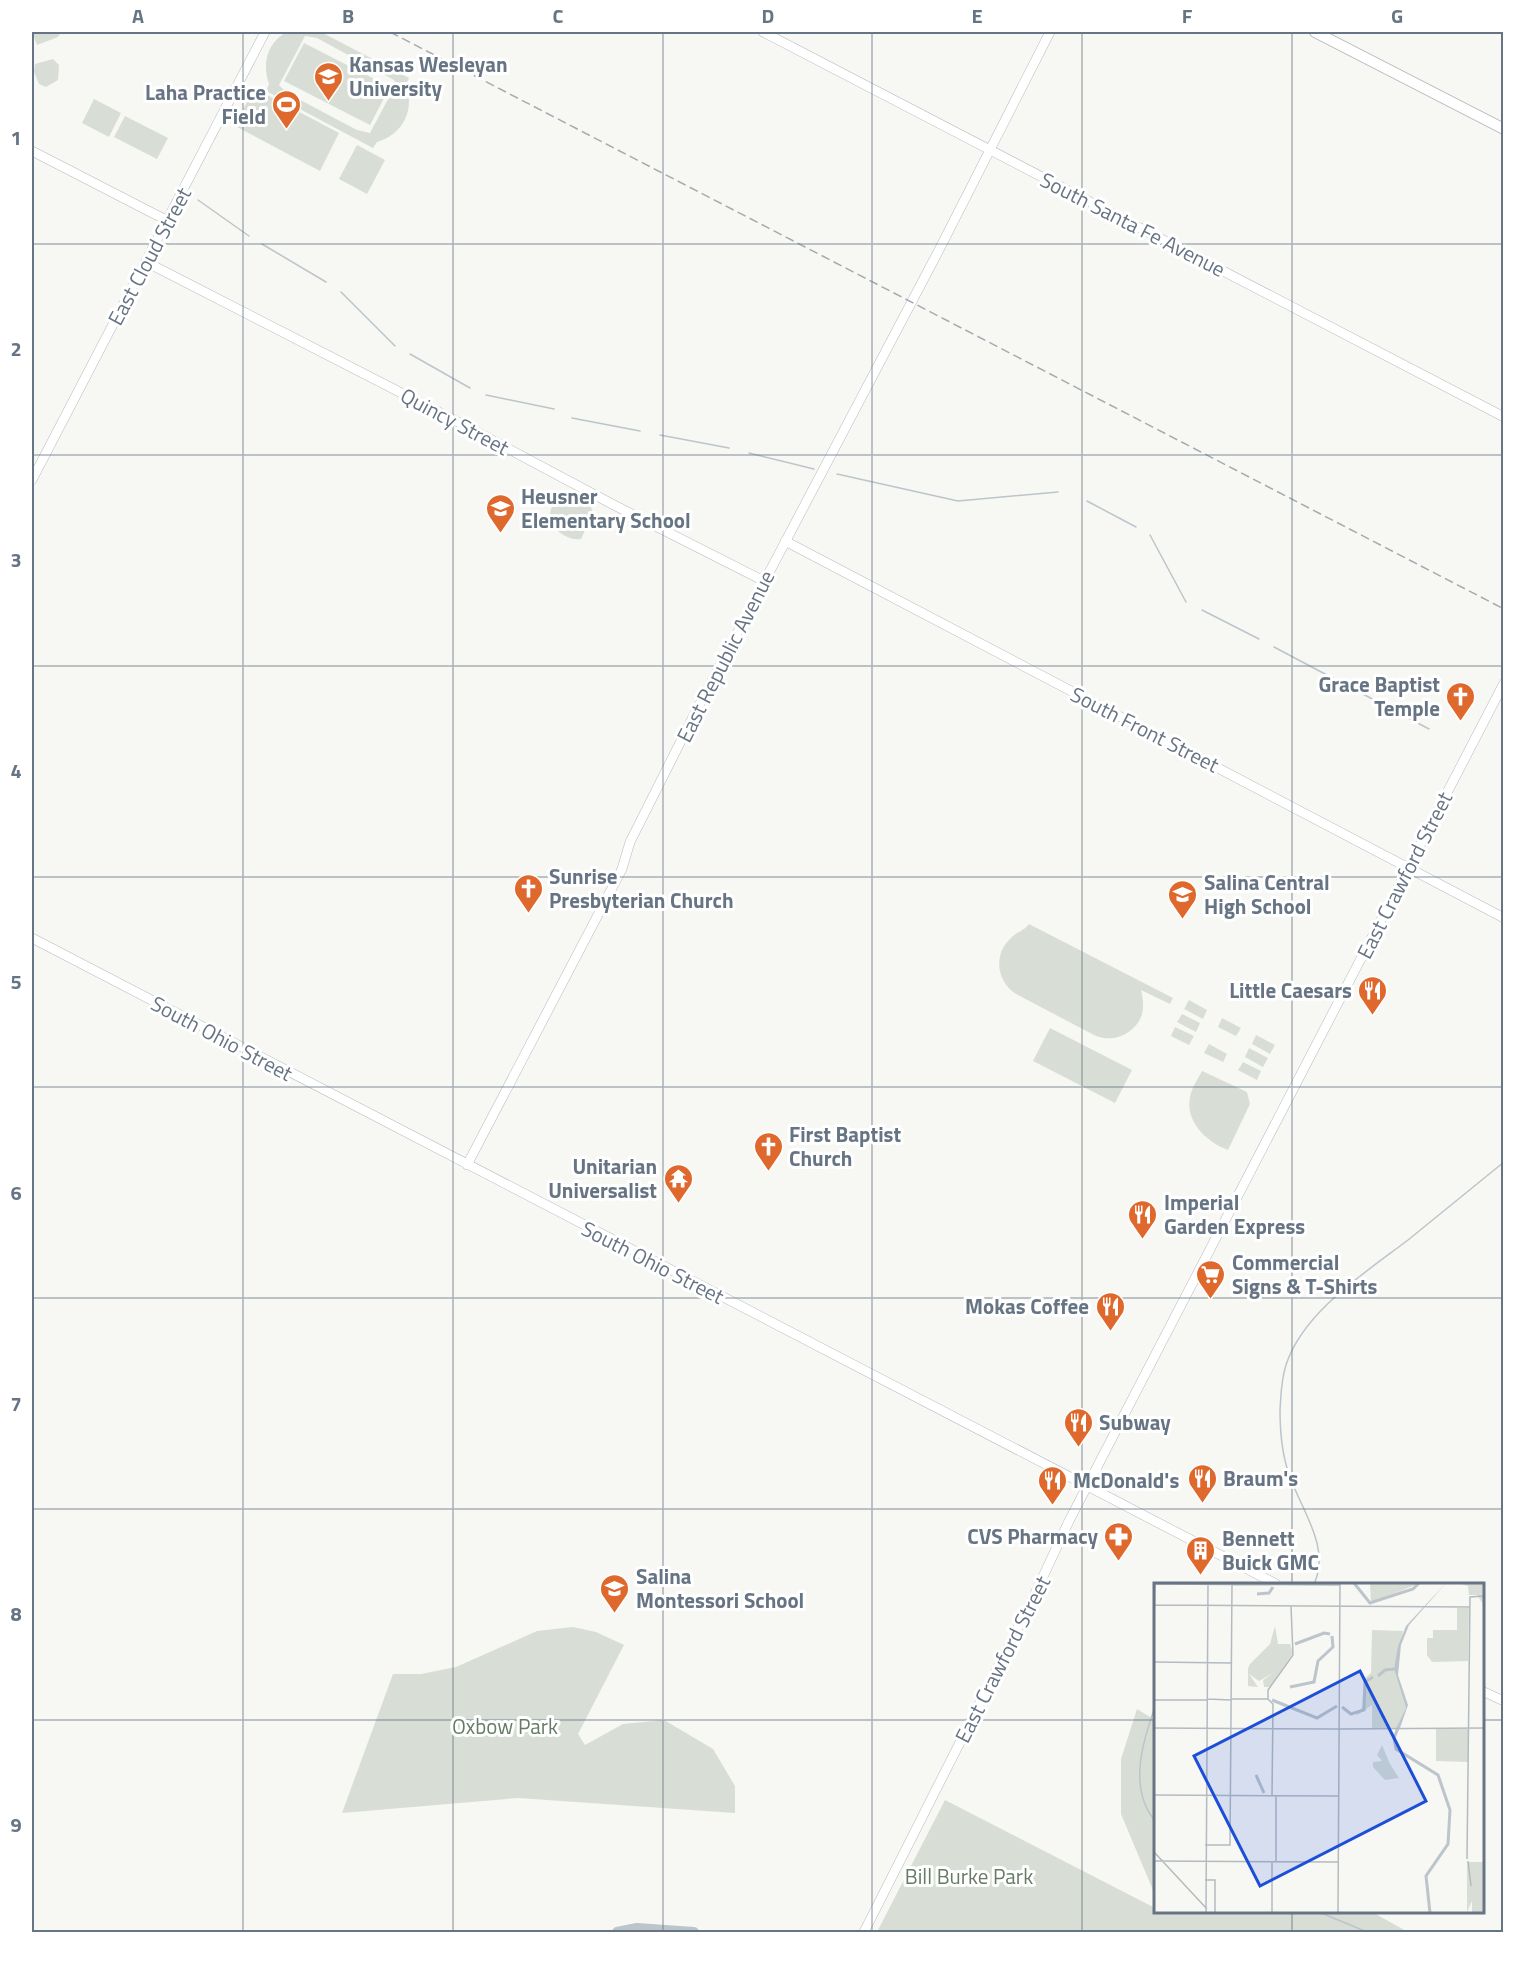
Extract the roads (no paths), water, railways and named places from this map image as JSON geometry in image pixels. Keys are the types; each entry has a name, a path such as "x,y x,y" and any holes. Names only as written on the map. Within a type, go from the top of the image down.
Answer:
{"main road":[{"name":"East Cloud Street","path":"32,480 265,32"},
{"name":"South Santa Fe Avenue","path":"763,32 1503,417"},
{"name":"East Republic Avenue","path":"467,1165 622,869 630,842 764,580 934,259 1050,32"},
{"path":"1315,32 1503,129"},
{"path":"32,151 168,221"},
{"name":"Quincy Street","path":"146,262 612,504 764,580"},
{"name":"South Front Street","path":"785,541 1503,918"},
{"name":"East Crawford Street","path":"864,1932 1087,1486 1503,683"},
{"name":"South Ohio Street","path":"32,938 1274,1583"},
{"path":"1484,1692 1503,1701"}],"waterway":[{"path":"198,200 249,236"},
{"path":"262,244 326,282"},
{"path":"341,292 395,346"},
{"path":"410,354 470,388"},
{"path":"486,395 554,409"},
{"path":"572,418 640,431"},
{"path":"660,435 729,448"},
{"path":"749,453 814,469"},
{"path":"837,474 958,501 1058,492"},
{"path":"1087,501 1136,527"},
{"path":"1150,535 1186,602"},
{"path":"1202,610 1259,639"},
{"path":"1274,647 1429,729"},
{"path":"1314,1583 1319,1557 1317,1543 1287,1469 1281,1436 1282,1382 1294,1346 1321,1311 1355,1280 1504,1162"},
{"path":"1154,1710 1146,1733 1140,1764 1142,1795 1154,1819"},
{"path":"1321,1913 1367,1932"},
{"path":"617,1932 637,1928 694,1932"}],"railway":[{"path":"390,32 1504,609"}],"place":[{"name":"Kansas Wesleyan University","path":"328,102"},
{"name":"Laha Practice Field","path":"287,130"},
{"name":"Heusner Elementary School","path":"500,534"},
{"name":"Grace Baptist Temple","path":"1461,722"},
{"name":"Sunrise Presbyterian Church","path":"528,914"},
{"name":"Salina Central High School","path":"1183,920"},
{"name":"Little Caesars","path":"1373,1016"},
{"name":"First Baptist Church","path":"768,1172"},
{"name":"Unitarian Universalist","path":"678,1204"},
{"name":"Imperial Garden Express","path":"1143,1240"},
{"name":"Commercial Signs & T-Shirts","path":"1211,1300"},
{"name":"Mokas Coffee","path":"1110,1332"},
{"name":"Subway","path":"1078,1448"},
{"name":"Braum's","path":"1202,1504"},
{"name":"McDonald's","path":"1052,1506"},
{"name":"CVS Pharmacy","path":"1119,1562"},
{"name":"Bennett Buick GMC","path":"1201,1576"},
{"name":"Salina Montessori School","path":"615,1614"}],"park label":[{"name":"Oxbow Park","path":"505,1726"},
{"name":"Bill Burke Park","path":"969,1876"}]}
